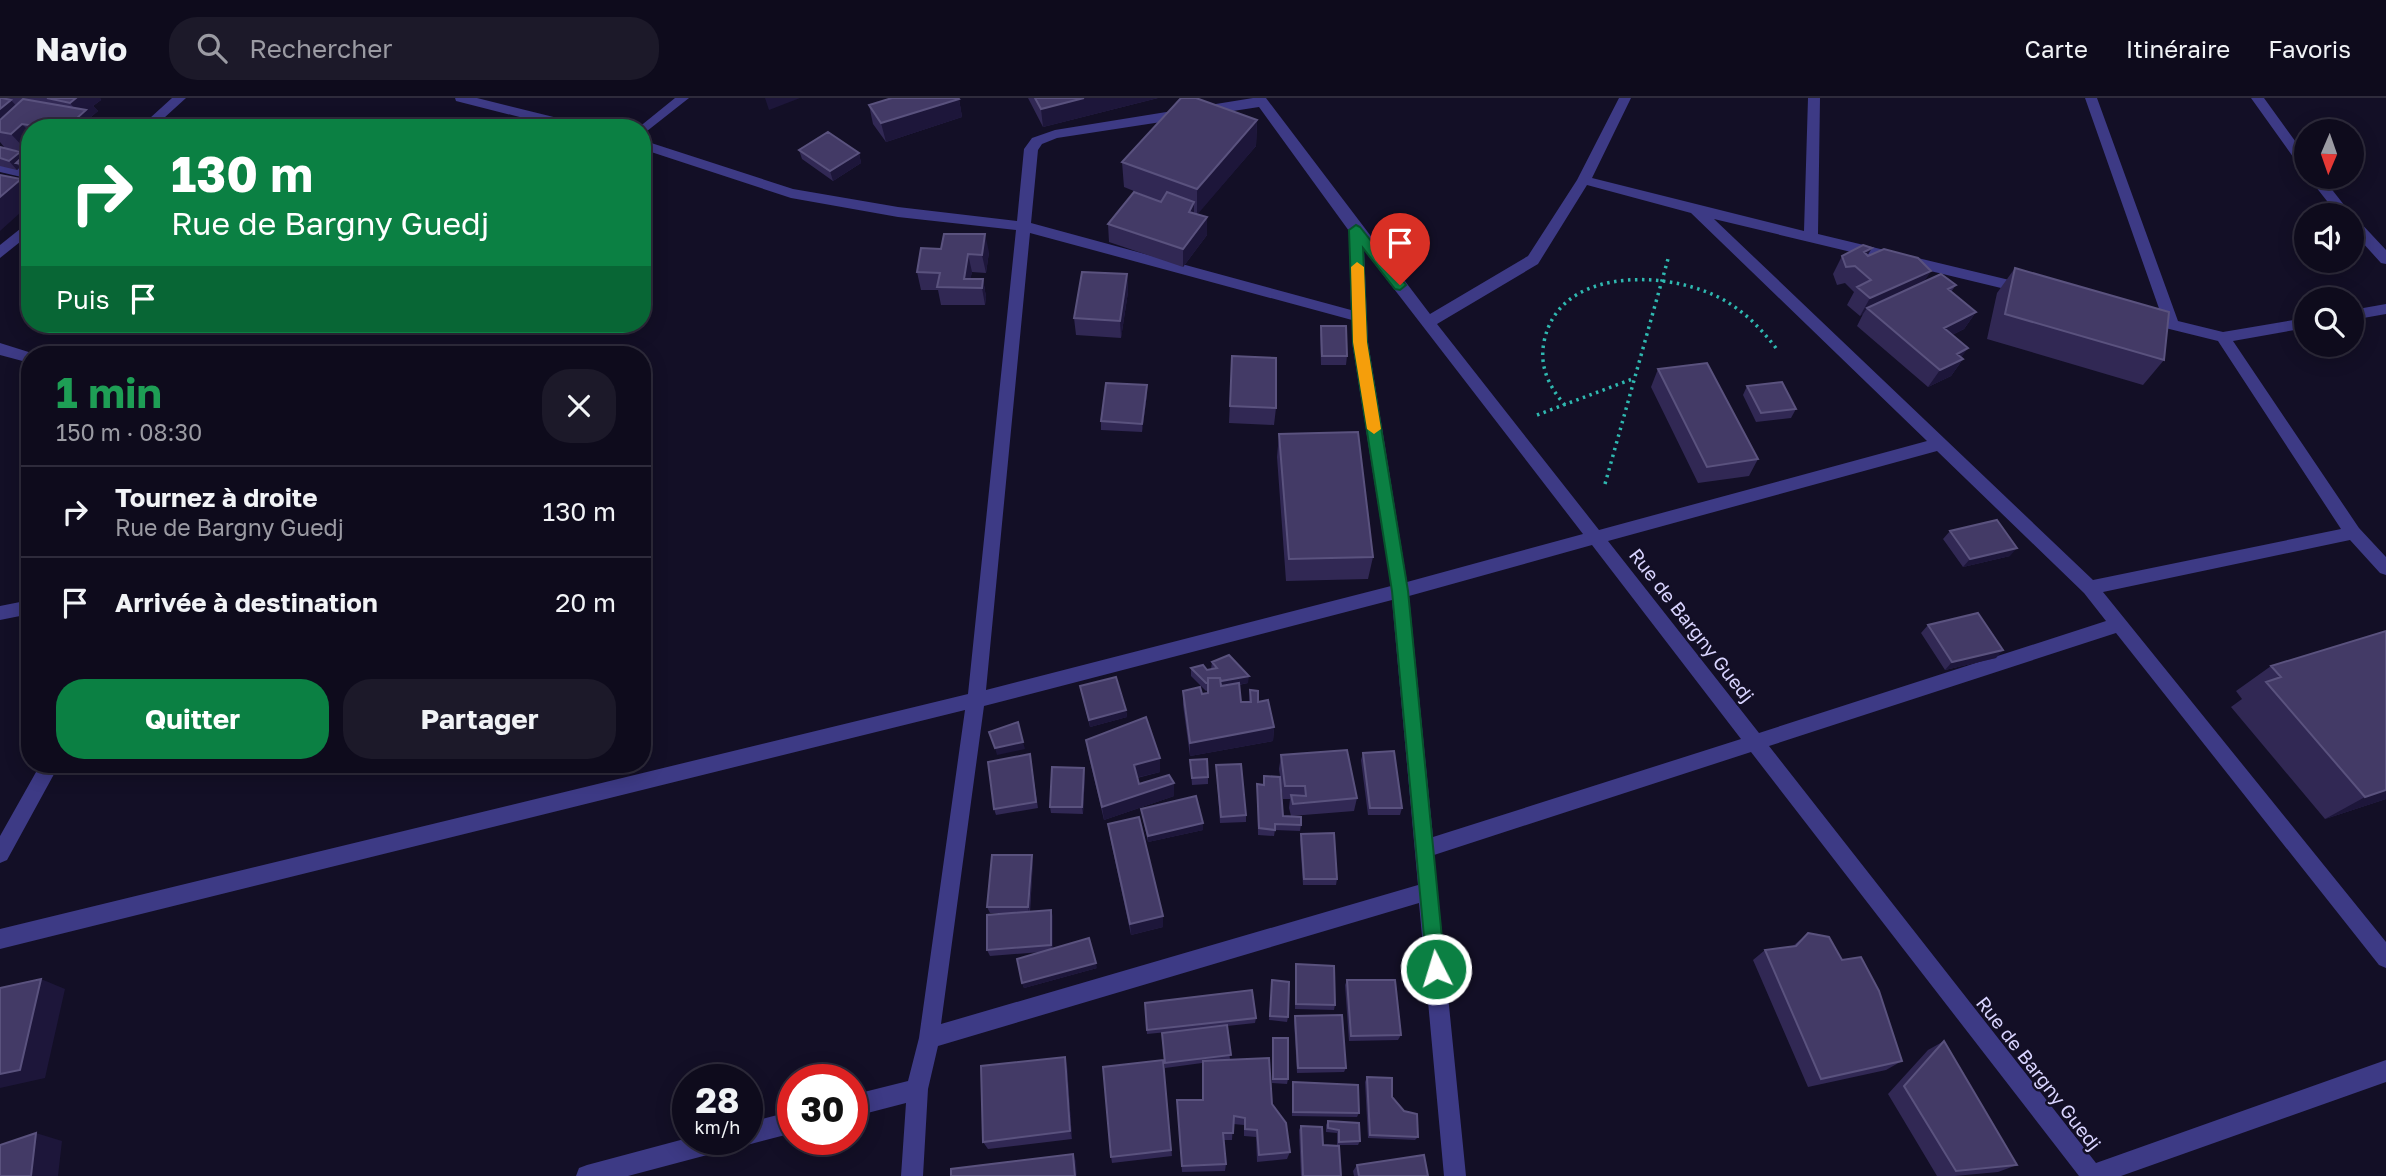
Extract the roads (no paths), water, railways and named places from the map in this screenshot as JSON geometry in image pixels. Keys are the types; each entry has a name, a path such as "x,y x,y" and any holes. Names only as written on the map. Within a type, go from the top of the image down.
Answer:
{"street":[{"path":"156,119 180,98"},
{"path":"461,98 544,119"},
{"path":"651,124 683,98"},
{"path":"1429,322 1527,265 1584,180 1625,98"},
{"path":"1811,238 1814,98"},
{"path":"2091,98 2172,324"},
{"path":"2257,98 2294,149"},
{"path":"912,1176 917,1089 929,1038 976,700 1031,149 1037,141 1055,134 1260,100"},
{"name":"Rue de Bargny Guedj","path":"1260,100 1356,230 2092,1176"},
{"path":"651,147 791,192 898,212 1023,226 1359,317"},
{"path":"0,168 21,173"},
{"path":"1584,180 1696,210 2038,292"},
{"path":"2325,189 2336,203"},
{"path":"1696,210 2090,588 2386,958"},
{"path":"1356,230 1360,342 1400,591 1455,1176"},
{"path":"0,253 21,234"},
{"path":"2364,235 2386,259"},
{"path":"2364,313 2386,309"},
{"path":"2132,314 2223,337 2294,325"},
{"path":"2223,337 2353,533 2383,561"},
{"path":"0,349 21,355"},
{"path":"0,939 976,700 1400,591 1940,443"},
{"path":"2090,588 2353,533"},
{"path":"0,613 21,609"},
{"path":"1425,849 2118,625"},
{"path":"0,854 46,773"},
{"path":"929,1038 1358,909 1429,891"},
{"path":"2092,1176 2386,1071"},
{"path":"868,1102 917,1089"},
{"path":"587,1176 672,1153"}]}
